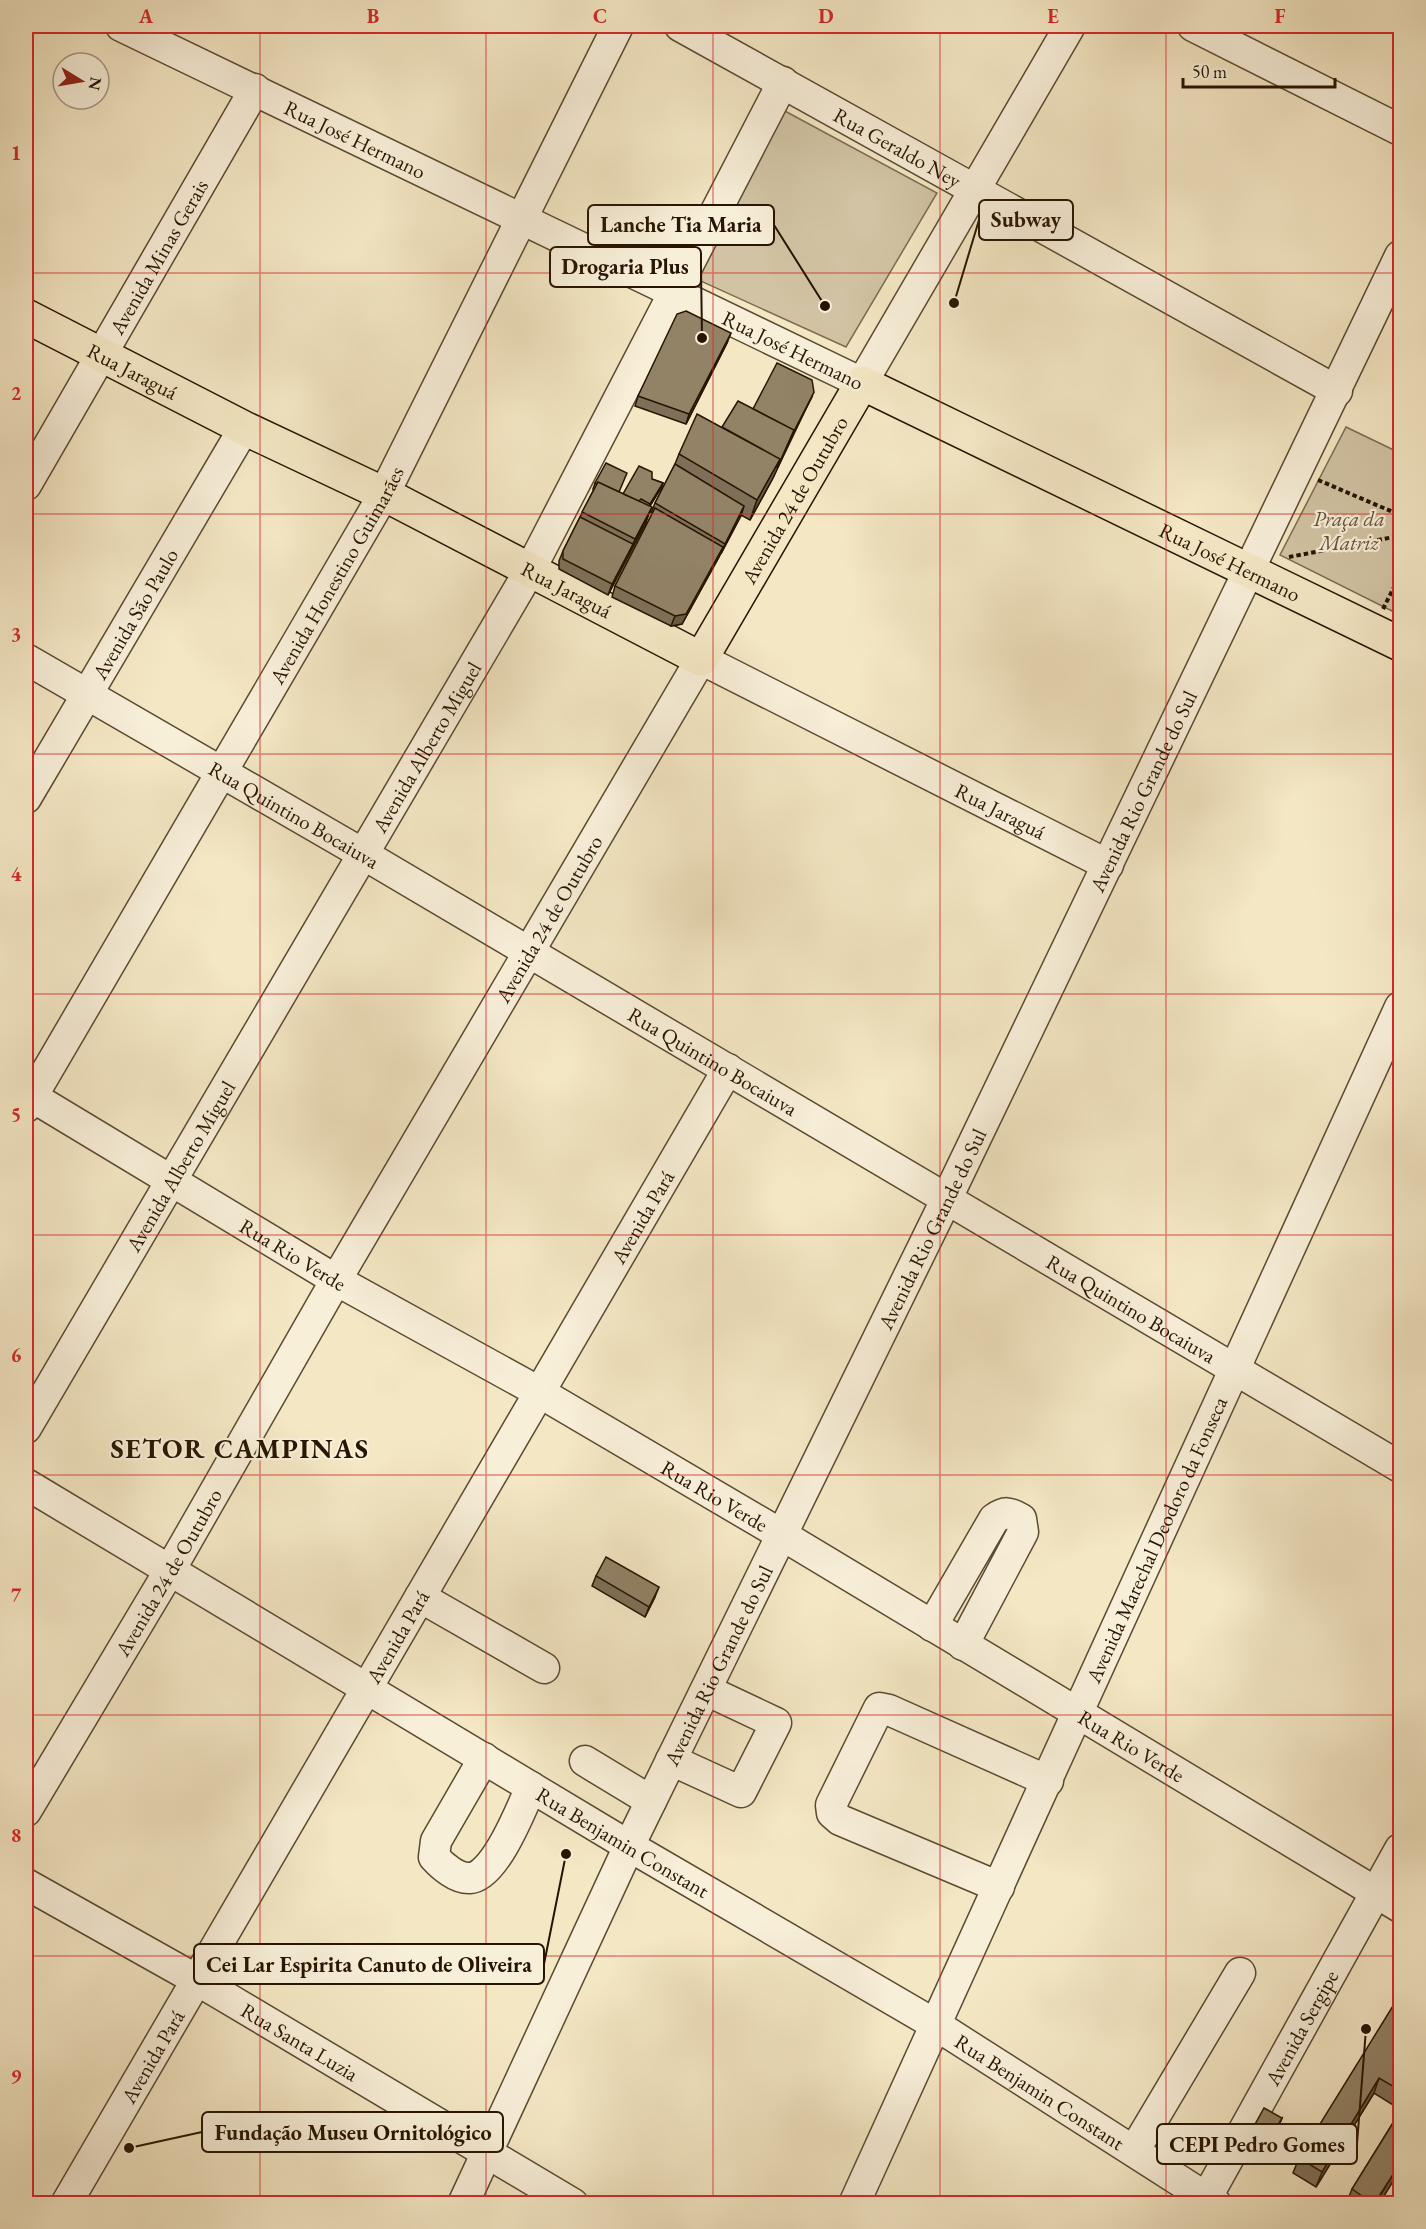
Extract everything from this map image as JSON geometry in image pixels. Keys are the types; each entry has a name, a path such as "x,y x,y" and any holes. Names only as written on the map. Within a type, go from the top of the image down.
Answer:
{"main road":[{"name":"Rua Jaraguá","path":"26,316 244,428 384,494 701,659"},
{"name":"Rua José Hermano","path":"862,383 1387,637"},
{"name":"Avenida 24 de Outubro","path":"701,659 862,383"}],"street":[{"name":"Rua José Hermano","path":"121,26 862,383"},
{"name":"Avenida Honestino Guimarães","path":"27,1099 384,494 618,26"},
{"name":"Rua Geraldo Ney","path":"680,26 976,188 1336,391"},
{"name":"Avenida 24 de Outubro","path":"862,383 1070,26"},
{"path":"1193,26 1401,130"},
{"name":"Avenida Alberto Miguel","path":"26,1428 530,570 783,82"},
{"name":"Avenida Minas Gerais","path":"26,485 255,90"},
{"name":"Avenida Rio Grande do Sul","path":"463,2204 629,1846 1108,865 1248,570 1336,391 1397,275"},
{"name":"Avenida São Paulo","path":"26,798 244,428"},
{"name":"Rua Quintino Bocaiuva","path":"26,659 363,854 1401,1467"},
{"name":"Avenida 24 de Outubro","path":"26,1811 170,1570 336,1280 701,659"},
{"name":"Rua Jaraguá","path":"701,659 1108,865"},
{"name":"Avenida Marechal Deodoro da Fonseca","path":"854,2204 1078,1716 1232,1369 1400,1008"},
{"name":"Avenida Pará","path":"66,2204 728,1070"},
{"name":"Rua Rio Verde","path":"27,1099 171,1180 336,1280 539,1392 782,1535 1078,1716 1389,1900"},
{"name":"Rua Benjamin Constant","path":"26,1484 368,1687 629,1846 1138,2144 1209,2202"},
{"path":"932,1626 994,1520 1003,1513 1010,1512 1021,1519 1023,1532 963,1645"},
{"path":"420,1597 544,1668"},
{"path":"671,1760 741,1792 776,1722 706,1690"},
{"path":"999,1887 840,1820 832,1813 831,1805 879,1708 889,1710 1048,1782"},
{"path":"484,1758 436,1841 434,1857 457,1874 470,1878 482,1874 497,1856 531,1786"},
{"path":"585,1761 651,1801"},
{"name":"Avenida Sergipe","path":"1209,2202 1389,1900 1401,1850"},
{"name":"Rua Santa Luzia","path":"26,1884 197,1980 573,2204"},
{"path":"1138,2144 1240,1973"}],"path":[{"path":"1318,480 1401,515"},
{"path":"1401,530 1395,556 1401,558"},
{"path":"1289,557 1399,536"},
{"path":"1387,637 1401,575"}],"green space":[{"path":"783,110 937,193 846,347 694,278"},
{"name":"Praça da Matriz","path":"1346,427 1400,453 1400,615 1280,555"}],"building":[{"path":"686,311 731,333 689,414 638,396 677,314"},
{"path":"777,363 812,380 814,392 792,435 794,430 753,409"},
{"path":"738,401 794,430 777,468 780,459 722,427"},
{"path":"697,414 780,459 757,500 679,454"},
{"path":"606,463 627,473 619,492 598,482 595,483"},
{"path":"675,464 744,506 725,544 655,503"},
{"path":"639,466 652,472 652,479 663,483 650,504 623,494"},
{"path":"598,482 652,507 635,539 582,512"},
{"path":"655,508 723,547 686,614 675,616 615,586"},
{"path":"580,517 633,544 612,584 563,559 563,551"},
{"path":"606,1557 659,1587 649,1607 596,1576"},
{"path":"1401,1993 1401,2045 1393,2057 1401,2062 1401,2091 1379,2078 1322,2172 1299,2158"},
{"path":"1264,2108 1282,2118 1265,2147 1248,2137"},
{"path":"1401,2110 1401,2162 1374,2204 1352,2189"}],"place":[{"name":"Subway","path":"954,303"},
{"name":"Lanche Tia Maria","path":"825,306"},
{"name":"Drogaria Plus","path":"702,338"},
{"name":"Cei Lar Espirita Canuto de Oliveira","path":"566,1854"},
{"name":"CEPI Pedro Gomes","path":"1366,2029"},
{"name":"Fundação Museu Ornitológico","path":"129,2148"}],"district":[{"name":"SETOR CAMPINAS","path":"240,1448"}]}
